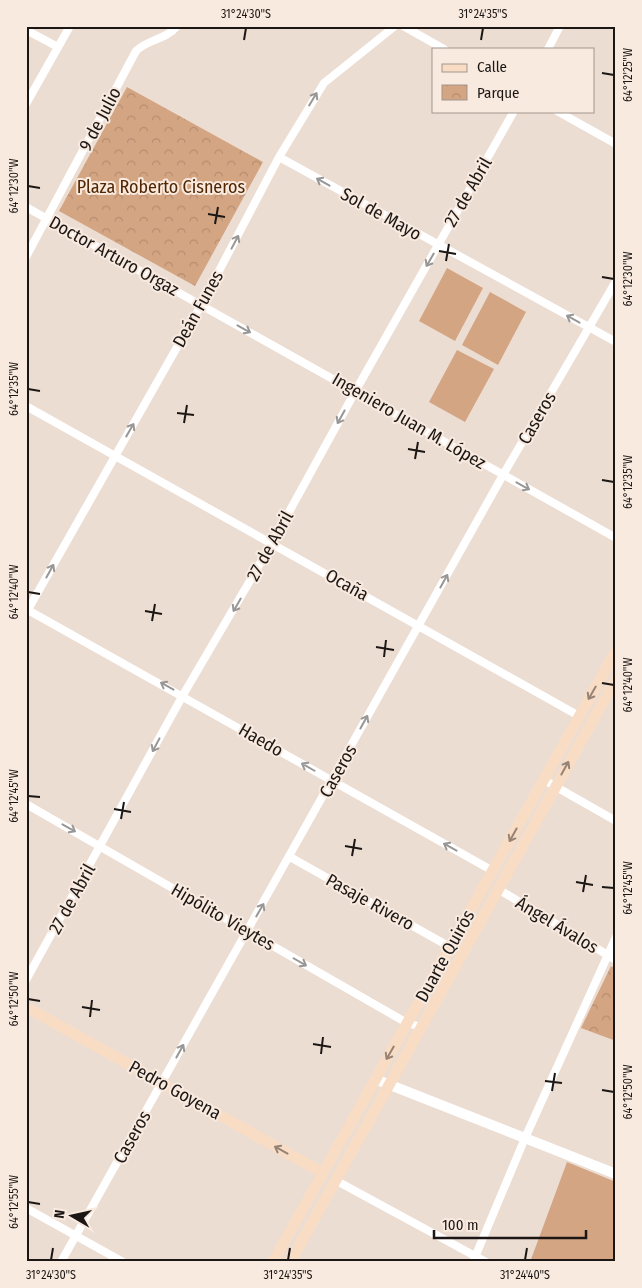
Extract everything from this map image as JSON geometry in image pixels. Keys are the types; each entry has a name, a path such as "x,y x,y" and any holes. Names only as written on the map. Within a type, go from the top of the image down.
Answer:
{"main road":[{"name":"Duarte Quirós","path":"274,1262 616,651"},
{"name":"Duarte Quirós","path":"290,1262 615,680"},
{"name":"Pedro Goyena","path":"26,1007 323,1173"}],"street":[{"path":"26,104 70,26"},
{"name":"Deán Funes","path":"27,611 202,305 279,157 324,83 395,26"},
{"path":"403,26 442,48"},
{"path":"549,48 560,26"},
{"name":"9 de Julio","path":"26,257 136,50 172,28"},
{"path":"26,30 58,47"},
{"name":"27 de Abril","path":"26,980 183,695 272,543 513,112"},
{"path":"559,112 616,144"},
{"name":"Sol de Mayo","path":"279,157 438,246 616,342"},
{"name":"Doctor Arturo Orgaz","path":"26,207 202,305"},
{"name":"Caseros","path":"62,1262 504,475 616,281"},
{"name":"Ingeniero Juan M. López","path":"202,305 616,538"},
{"name":"Ocaña","path":"26,406 579,716"},
{"name":"Haedo","path":"27,611 183,695 493,871"},
{"path":"544,780 616,821"},
{"name":"Hipólito Vieytes","path":"26,804 407,1023 421,1026"},
{"name":"Pasaje Rivero","path":"290,857 450,947"},
{"name":"Ángel Ávalos","path":"498,889 616,960"},
{"path":"474,1259 524,1138 606,954 616,937"},
{"path":"375,1079 616,1174"},
{"path":"335,1180 474,1259 486,1262"},
{"path":"26,1208 123,1262"}],"green space":[{"name":"Plaza Roberto Cisneros","path":"127,87 263,162 195,286 59,211"},
{"path":"447,268 483,288 455,341 419,321"},
{"path":"490,292 526,312 498,365 462,345"},
{"path":"457,350 494,369 465,422 429,402"},
{"path":"611,966 616,969 616,1041 581,1028"},
{"path":"567,1162 616,1182 616,1262 530,1262"}]}
